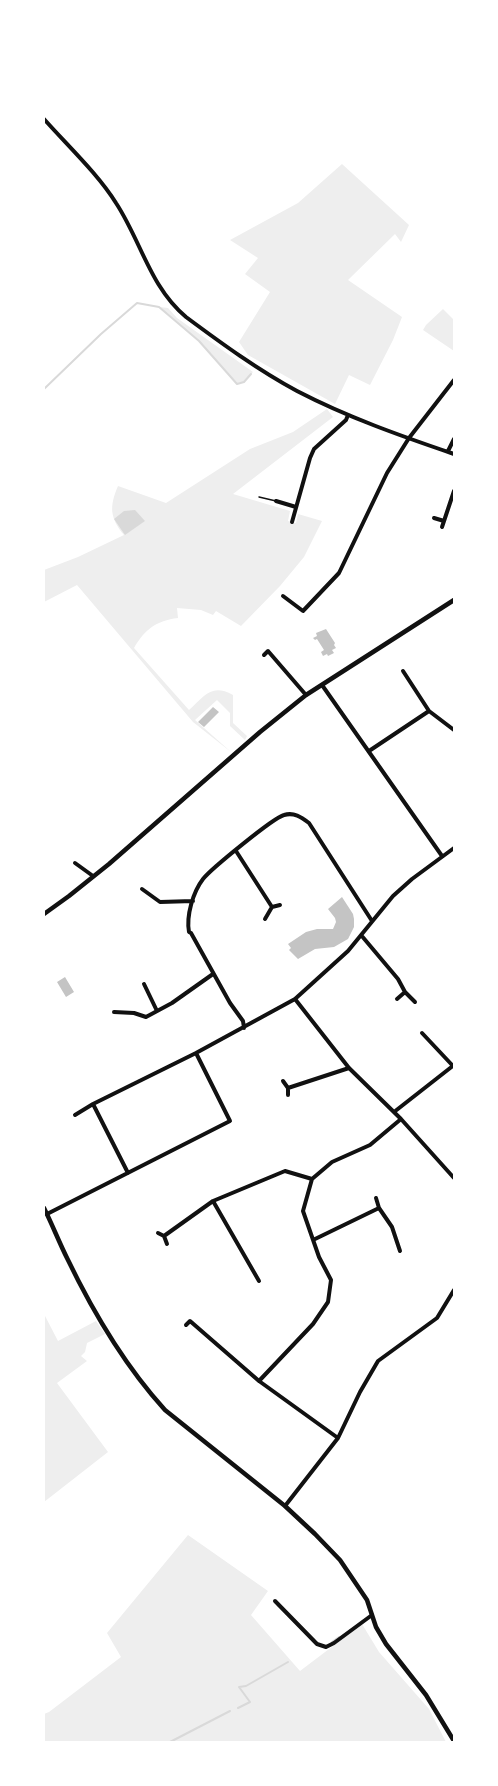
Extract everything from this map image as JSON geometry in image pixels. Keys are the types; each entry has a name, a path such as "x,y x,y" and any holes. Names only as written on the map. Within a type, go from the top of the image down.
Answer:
{"street":[{"path":"44,119 116,203 162,291 174,307 197,326 264,372 297,391 348,415 454,454"},
{"path":"283,596 303,611 339,573 387,473 408,438 454,380"},
{"path":"292,522 314,449 346,420 348,415"},
{"path":"448,451 454,440"},
{"path":"442,527 454,491"},
{"path":"276,501 296,507"},
{"path":"434,518 444,521"},
{"path":"44,914 69,897 306,695 454,600"},
{"path":"273,648 266,653 306,695"},
{"path":"403,671 429,711 454,730"},
{"path":"322,685 442,856"},
{"path":"369,751 429,711"},
{"path":"244,1028 243,1021 230,1004 189,932 188,926 193,901 204,878 236,851 276,818 285,814 302,817 309,823 373,921"},
{"path":"75,1115 244,1028 295,999 348,951 393,896 454,848"},
{"path":"236,851 273,907"},
{"path":"75,863 93,876"},
{"path":"142,889 160,902 193,901"},
{"path":"265,919 273,907 280,905"},
{"path":"361,935 415,1002"},
{"path":"114,1012 134,1013 146,1017 172,1003 213,974"},
{"path":"144,984 155,1012"},
{"path":"397,999 405,992"},
{"path":"295,999 349,1068 401,1119 454,1178"},
{"path":"394,1112 454,1065 422,1033"},
{"path":"430,1041 434,1037"},
{"path":"47,1214 230,1121 196,1053"},
{"path":"288,1088 349,1068"},
{"path":"283,1081 288,1088 288,1095"},
{"path":"93,1104 128,1173"},
{"path":"259,1381 313,1324 328,1302 331,1280 319,1257 303,1211 312,1179 332,1162 370,1145 401,1119"},
{"path":"164,1236 213,1201 285,1171 312,1179"},
{"path":"376,1198 379,1208 392,1227 400,1251"},
{"path":"213,1201 259,1281"},
{"path":"44,1208 67,1259 96,1312 129,1366 150,1394 165,1410 285,1506 340,1560 363,1594 386,1644 426,1695 454,1741"},
{"path":"313,1240 379,1208"},
{"path":"158,1233 164,1236 167,1244"},
{"path":"285,1506 338,1438 378,1361 437,1318 454,1290"},
{"path":"190,1321 259,1381 338,1438"},
{"path":"275,1600 317,1644 326,1647 372,1615"}],"lane":[{"path":"259,497 276,501"}],"shaded area":[{"path":"342,164 409,225 401,242 395,234 348,280 402,317 370,385 349,375 335,404 248,355 239,342 270,292 245,274 258,258 230,240 298,203"},
{"path":"159,307 168,308 177,318 253,372 244,382 237,384 199,341"},
{"path":"443,309 454,320 454,351 423,330"},
{"path":"327,409 333,417 233,494 290,511 288,521 296,523 298,514 322,521 304,557 280,586 241,626 216,611 213,615 201,610 177,608 178,618 163,621 152,627 134,648 189,710 204,696 214,691 219,690 233,695 233,723 247,736 245,740 230,726 230,713 217,700 195,720 231,752 193,722 77,585 44,602 44,570 124,535 112,512 118,486 166,503 250,449 293,432"},
{"path":"135,510 145,521 125,535 114,519 124,511"},
{"path":"44,1314 58,1341 96,1321 105,1334 87,1343 85,1352 81,1356 87,1361 57,1383 108,1452 44,1502"},
{"path":"188,1535 268,1591 251,1615 300,1671 362,1624 379,1652 429,1709 446,1742 44,1742 44,1714 121,1657 107,1633"}],"building":[{"path":"326,629 336,648 332,650 334,653 323,656 321,652 324,650 317,639 313,638 317,636 316,633"},
{"path":"213,707 219,712 204,727 198,722"},
{"path":"342,897 354,919 354,927 348,939 334,947 315,949 298,959 289,950 291,948 288,944 306,932 333,929 335,918 328,909"},
{"path":"65,977 74,992 66,997 57,982"}],"waterway":[{"path":"44,389 137,303 159,307 199,341 237,384 244,382 251,374"},
{"path":"332,1642 339,1637"},
{"path":"238,1708 250,1702 239,1687 246,1686 288,1662"},
{"path":"170,1742 230,1711"}]}
